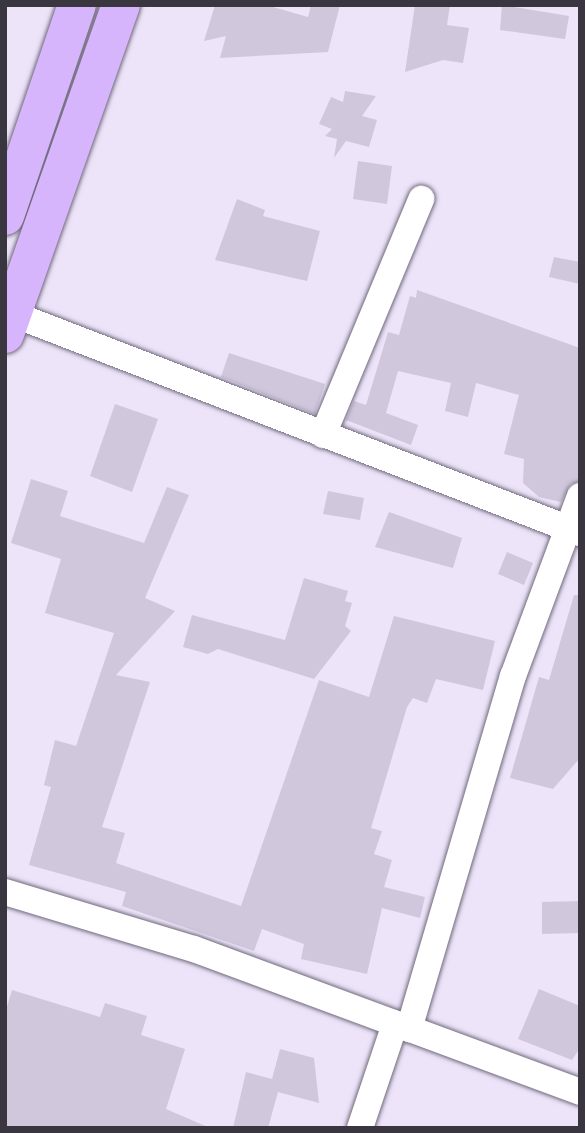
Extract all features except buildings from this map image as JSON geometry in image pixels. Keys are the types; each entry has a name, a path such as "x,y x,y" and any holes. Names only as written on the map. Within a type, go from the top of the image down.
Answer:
{"main road":[{"path":"5,216 77,5"},
{"path":"8,320 121,5"}],"street":[{"path":"323,435 421,199"},
{"path":"8,320 323,435 572,530"},
{"path":"360,1128 402,1026 513,676 572,530 580,496"},
{"path":"5,892 194,948 580,1093"}]}
